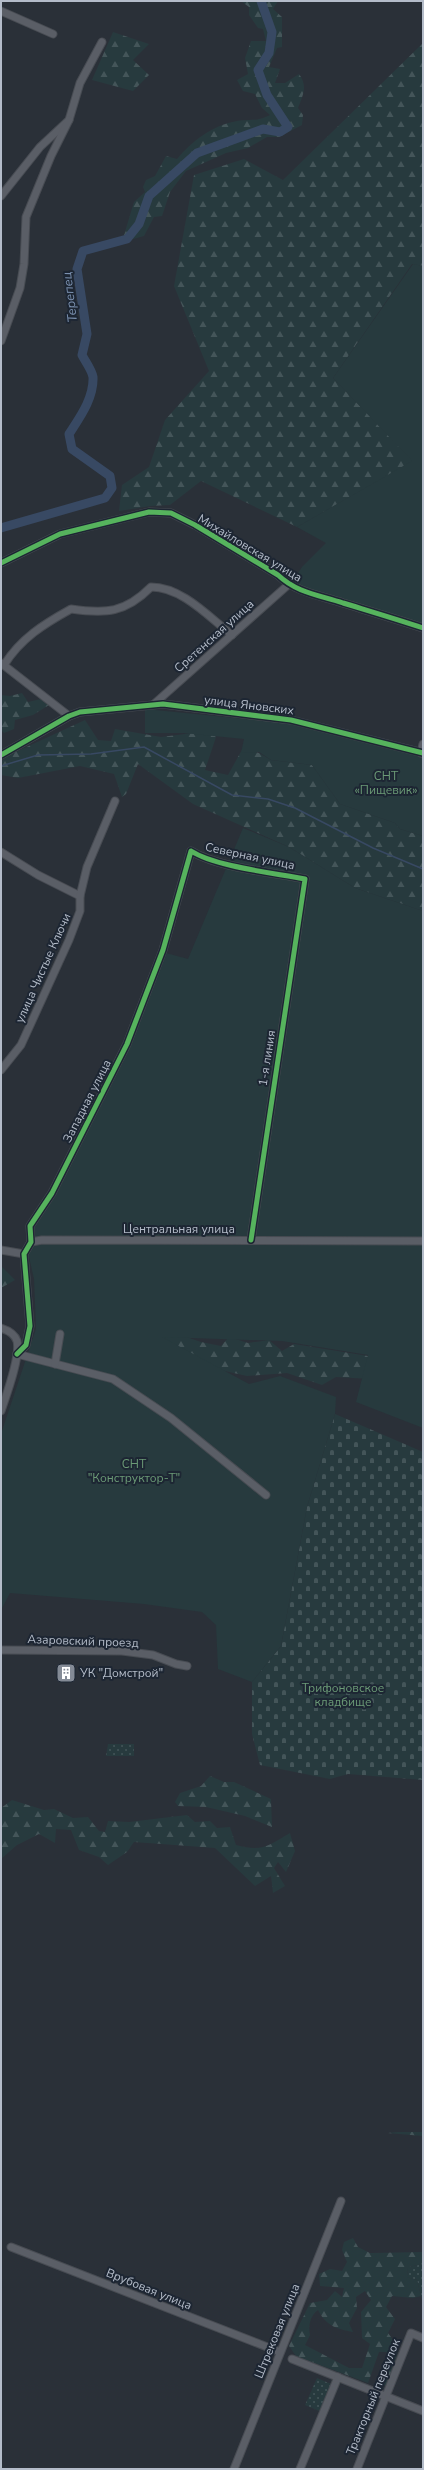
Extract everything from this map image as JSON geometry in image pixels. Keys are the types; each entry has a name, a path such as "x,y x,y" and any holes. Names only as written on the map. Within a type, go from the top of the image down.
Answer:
{"street":[{"path":"1,11 53,34"},
{"path":"1,342 20,288 24,264 26,217 51,156 69,120 80,83 102,42"},
{"path":"1,196 40,147 69,120"},
{"name":"Михайловская улица","path":"1,563 60,534 149,512 171,514 195,525 278,575 288,585 314,596 335,600 423,628"},
{"name":"Сретенская улица","path":"154,704 288,585"},
{"path":"69,716 2,664 16,647 36,629 71,609 90,612 120,610 138,600 151,587 162,587 187,599 232,635"},
{"name":"улица Яновских","path":"1,755 69,716 80,712 154,704 292,720 422,753"},
{"path":"422,753 423,744"},
{"name":"улица Чистые Ключи","path":"1,1070 21,1045 69,940 80,911 80,896 87,867 115,801"},
{"name":"Северная улица","path":"191,851 198,856 230,864 305,879"},
{"name":"Западная улица","path":"24,1254 31,1242 30,1226 52,1193 127,1044 163,950 191,851"},
{"path":"1,852 38,875 80,896"},
{"name":"1-я линия","path":"251,1240 305,879"},
{"name":"Центральная улица","path":"31,1242 42,1240 423,1242"},
{"path":"1,1250 24,1254 30,1326 26,1345 17,1354"},
{"path":"1,1328 10,1332 17,1341 17,1354 1,1411"},
{"path":"55,1364 60,1334"},
{"path":"17,1354 113,1379 171,1418 266,1495"},
{"name":"Азаровский проезд","path":"1,1650 122,1651 153,1655 176,1664 187,1666"},
{"name":"Штрековая улица","path":"234,2469 341,2201"},
{"name":"Врубовая улица","path":"11,2247 280,2352"},
{"name":"Тракторный переулок","path":"357,2469 410,2333 423,2338"},
{"path":"292,2359 423,2411"},
{"path":"300,2469 338,2377"}],"green space":[{"path":"241,1 278,1 273,9 282,17 282,47 277,48 269,67 280,69 275,83 285,83 299,74 302,78 304,91 298,108 303,115 302,125 279,137 267,137 248,148 226,153 186,171 170,192 162,216 154,217 144,236 133,239 124,235 134,202 145,192 143,187 146,180 155,176 166,156 177,159 196,140 220,126 237,121 261,119 270,115 262,108 255,94 243,91 237,80 248,74 245,58 251,41 266,41 263,29 258,28 249,15 249,7"},
{"path":"113,32 149,44 133,60 149,75 133,91 92,80"},
{"path":"423,43 423,266 412,264 333,378 413,461 297,527 201,481 170,505 151,506 119,511 122,485 149,467 165,420 209,371 174,286 194,175 244,159 283,180"},
{"path":"413,264 423,266 423,625 317,593 293,581 302,567 326,543 297,527 412,461 333,378"},
{"path":"22,693 28,702 41,699 49,705 33,715 15,720 14,729 4,733 1,730 1,695 10,696"},
{"name":"СНТ «Пищевик»","path":"145,709 296,724 423,756 423,836 400,829 395,823 340,804 312,765 271,760 259,752 241,753 244,739 183,733 145,733"},
{"path":"85,720 98,740 111,741 115,729 161,737 209,731 216,737 205,770 228,775 243,748 259,753 271,760 312,765 340,804 395,823 400,829 423,836 423,911 355,888 289,847 193,804 138,764 126,794 122,797 114,774 80,766 18,778 1,775 1,762 7,756"},
{"name":"СНТ \"Конструктор-Т\"","path":"243,828 289,847 355,888 423,911 423,1428 356,1402 368,1355 282,1341 162,1337 249,1384 280,1376 336,1397 335,1414 307,1507 281,1646 252,1682 218,1669 216,1625 202,1612 144,1604 10,1593 1,1610 1,1434 36,1329 34,1279 29,1257 33,1227 87,1132 125,1058 166,953 188,959"},
{"path":"1,1266 15,1280 1,1288"},
{"path":"126,1325 163,1329 201,1342 221,1346 229,1337 248,1343 269,1340 282,1351 294,1344 368,1356 388,1380 336,1377 322,1385 287,1373 247,1376 216,1369"},
{"name":"Трифоновское кладбище","path":"335,1414 423,1452 423,1780 348,1774 330,1779 260,1765 252,1734 252,1682 281,1646 307,1507"},
{"path":"108,1744 134,1744 134,1756 106,1756"},
{"path":"210,1776 224,1782 234,1782 271,1799 272,1827 245,1816 206,1807 178,1806 175,1802 180,1793 201,1786"},
{"path":"12,1800 44,1810 54,1809 73,1818 88,1817 99,1831 105,1832 108,1821 129,1822 187,1815 195,1822 210,1821 217,1828 230,1827 236,1845 245,1847 259,1848 290,1833 295,1851 286,1872 278,1862 274,1868 285,1886 273,1893 271,1876 255,1886 215,1848 134,1842 127,1852 108,1865 99,1857 79,1850 71,1830 56,1829 55,1843 39,1834 17,1845 1,1859 1,1808"},
{"path":"423,2132 423,2136 387,2133"},
{"path":"353,2238 358,2247 370,2253 423,2252 423,2264 408,2267 407,2277 417,2280 421,2296 413,2298 392,2296 386,2307 395,2319 388,2333 397,2345 397,2354 387,2385 380,2387 393,2359 386,2352 379,2352 368,2383 296,2356 289,2346 310,2303 327,2300 335,2291 342,2297 344,2288 320,2286 319,2274 330,2269 342,2271 347,2262 342,2250 344,2242","holes":["365,2291 371,2300 361,2312 362,2338 370,2344 362,2368 349,2368 305,2345 310,2335 309,2328 311,2318 315,2312 318,2310 325,2320 332,2326 353,2332 349,2323 357,2308 356,2297"]},
{"path":"423,2264 423,2303 417,2280 407,2277 408,2267"},
{"path":"317,2378 331,2384 319,2411 305,2405"}],"waterway":[{"name":"Терепец","path":"1,528 105,498 112,488 110,476 72,449 69,434 86,407 93,385 92,374 82,355 87,334 77,269 83,251 127,239 139,224 149,196 197,153 263,129 280,132 288,127 267,95 258,70 269,53 272,32 261,1"},
{"path":"1,766 38,755 91,754 144,747 232,795 268,799 295,808 373,848 423,869"}],"cycle path":[{"path":"1,563 60,534 149,512 171,513 195,525 301,590 423,628"},
{"path":"1,755 69,716 80,712 163,704 291,720 423,753"},
{"path":"17,1354 26,1345 30,1326 24,1254 31,1242 30,1226 52,1193 127,1044 163,950 191,851 202,857 230,865 305,879 251,1240"}],"place":[{"name":"УК \"Домстрой\"","path":"66,1673"}]}
